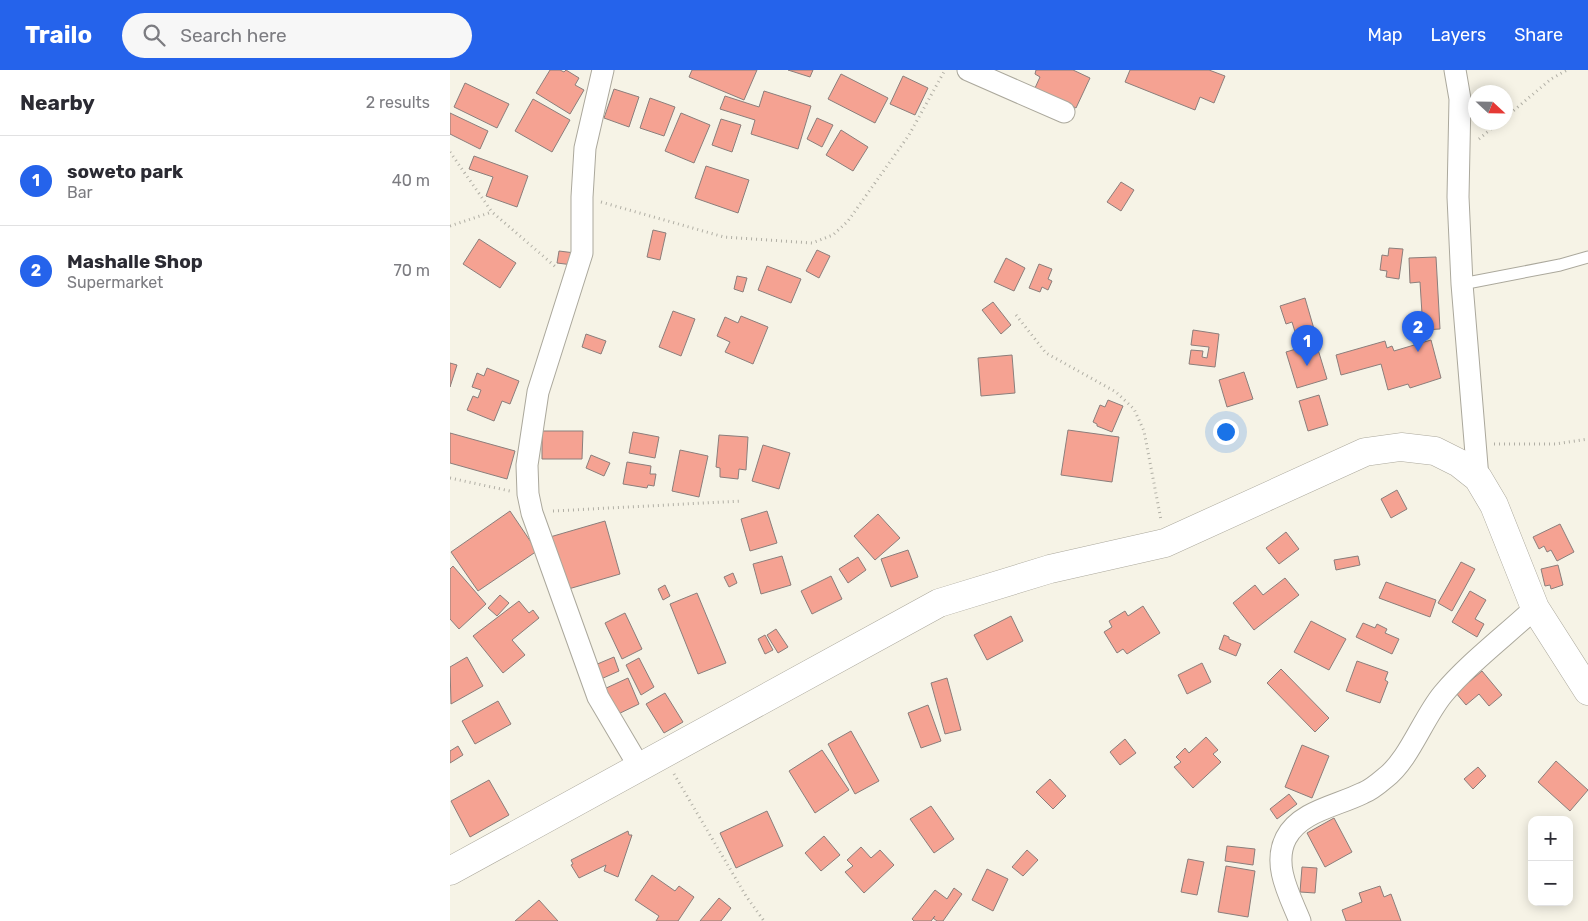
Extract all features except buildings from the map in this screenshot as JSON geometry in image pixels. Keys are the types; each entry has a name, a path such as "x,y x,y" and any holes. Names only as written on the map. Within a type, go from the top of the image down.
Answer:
{"street":[{"path":"968,70 1064,112"},
{"path":"1455,70 1460,99 1458,197 1462,284 1478,478"},
{"path":"601,71 586,148 582,197 582,253 538,392 527,465 530,504 598,697 651,761"},
{"path":"450,871 939,603 1050,569 1165,543 1365,452 1402,447 1435,451 1459,462 1478,478 1494,505 1535,608 1588,691"},
{"path":"1300,921 1281,871 1280,852 1292,827 1311,815 1364,793 1387,777 1403,757 1443,694 1535,608"}],"lane":[{"path":"1462,284 1560,265 1588,257"}],"path":[{"path":"582,197 724,237 812,243 834,235 848,221 909,135 945,70"},
{"path":"1513,111 1552,79 1567,70"},
{"path":"450,152 492,212 573,282"},
{"path":"450,226 492,212"},
{"path":"1016,316 1046,352 1116,392 1134,409 1144,431 1165,543"},
{"path":"1474,444 1555,444 1588,438"},
{"path":"450,478 530,504 574,508 742,501"},
{"path":"651,761 764,921"}],"place":[{"name":"Mashalle Shop","path":"1418,352"},
{"name":"soweto park","path":"1307,366"}]}
